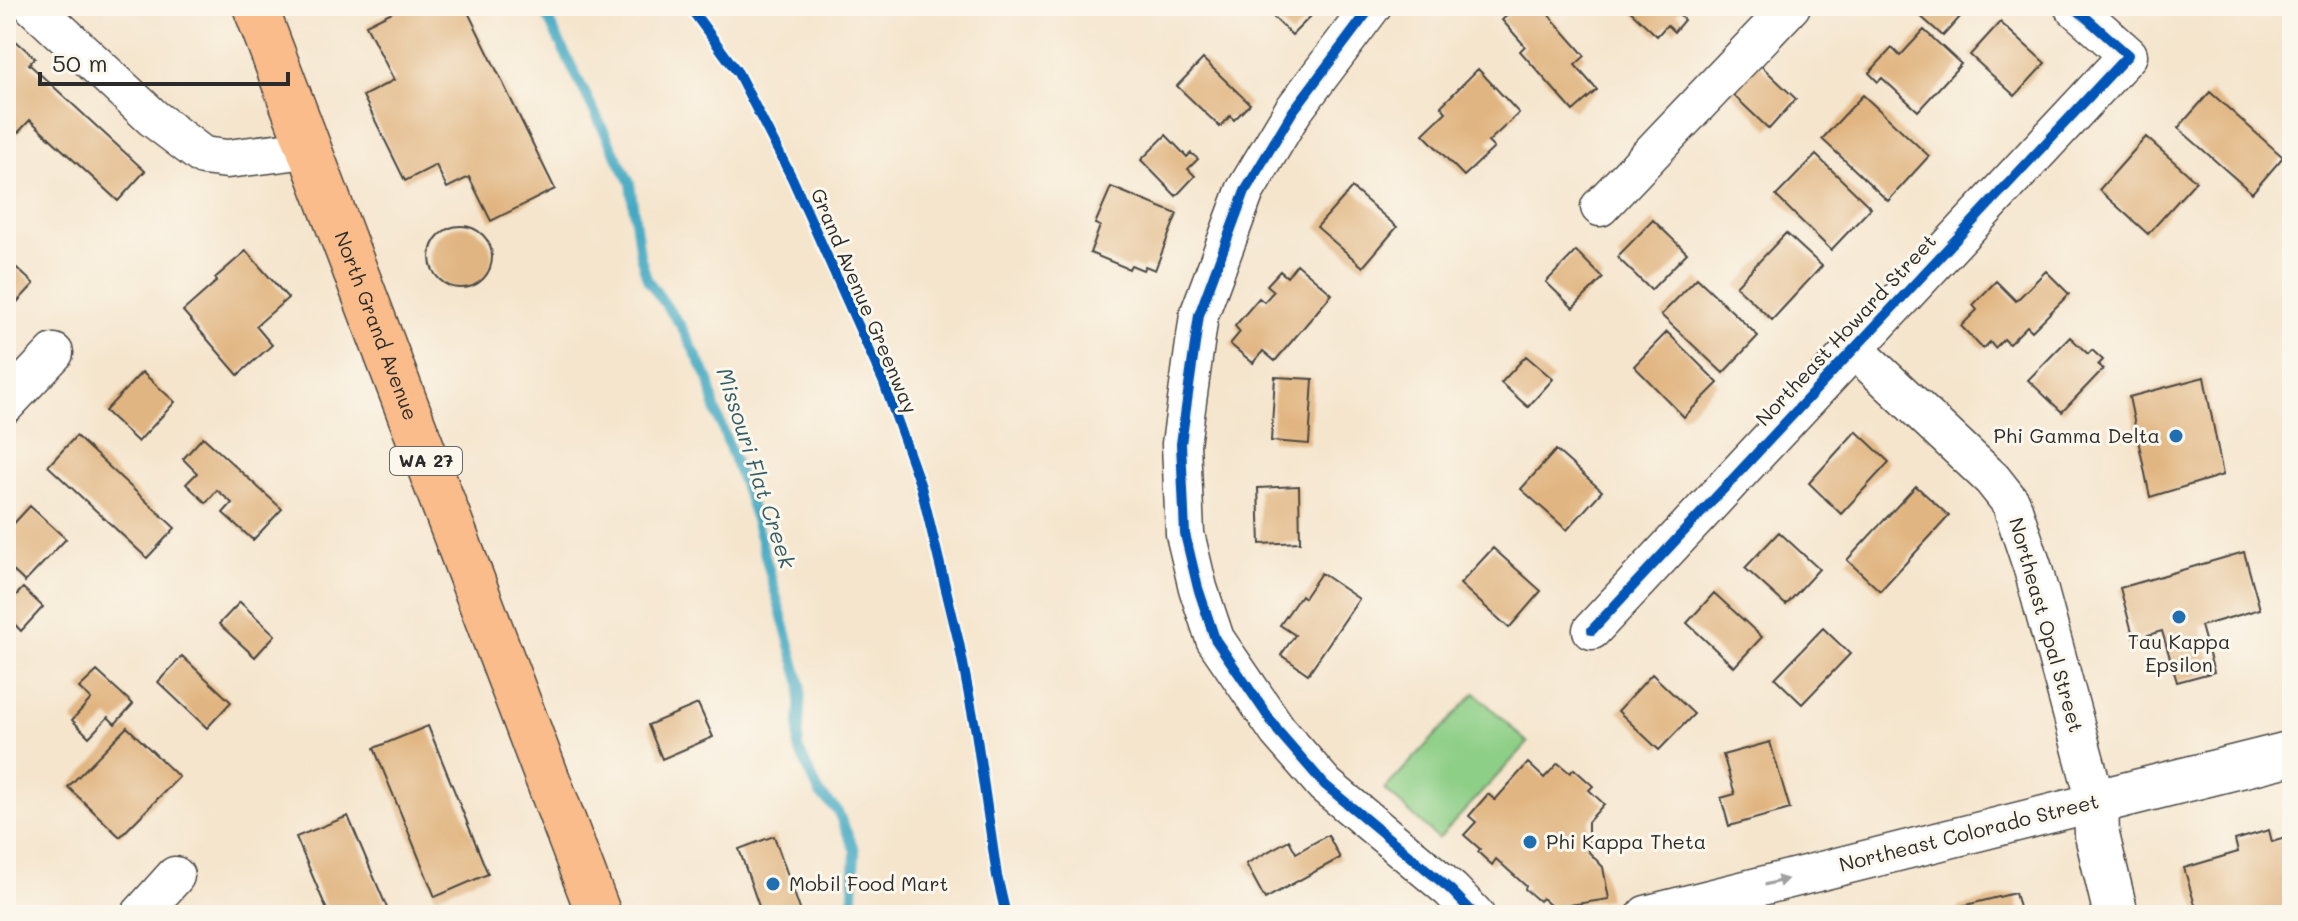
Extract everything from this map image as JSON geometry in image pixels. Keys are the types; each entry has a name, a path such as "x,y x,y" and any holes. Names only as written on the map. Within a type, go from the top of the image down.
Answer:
{"main road":[{"name":"North Grand Avenue","path":"255,6 599,915"}],"street":[{"path":"33,6 153,118 203,156 227,159 308,149"},
{"path":"1372,6 1293,111 1245,191 1199,315 1181,444 1185,534 1215,639 1278,731 1325,785 1451,890 1475,915"},
{"path":"1600,207 1791,6"},
{"name":"Northeast Howard Street","path":"1592,630 2128,55 2073,6"},
{"name":"Northeast Opal Street","path":"1853,348 1992,479 2011,503 2033,569 2096,802 2097,835 2116,915"},
{"path":"6,404 54,353"},
{"name":"Northeast Colorado Street","path":"1646,915 2292,753"},
{"path":"140,915 175,876"}],"green space":[{"path":"1475,693 1528,743 1438,839 1385,789"}],"building":[{"path":"404,6 465,6 555,189 491,221 469,177 447,188 436,165 405,181 363,96 394,80 366,25"},
{"path":"1262,6 1315,6 1318,9 1292,35"},
{"path":"1518,6 1541,6 1585,56 1575,65 1597,90 1573,111 1520,51 1525,46 1502,20"},
{"path":"1625,6 1684,6 1677,13 1684,20 1674,32 1667,25 1657,36"},
{"path":"1909,6 1970,6 1943,36"},
{"path":"2000,22 2045,63 2015,96 1970,55"},
{"path":"1924,30 1961,64 1918,111 1882,78 1878,82 1869,73 1892,48 1900,56"},
{"path":"6,32 35,58 29,64 145,171 118,201 30,120 12,139 6,133"},
{"path":"1203,59 1250,104 1234,120 1230,116 1220,127 1177,86"},
{"path":"1755,60 1796,99 1769,129 1728,90"},
{"path":"1478,69 1519,113 1488,142 1494,148 1464,176 1423,134 1446,112 1441,106"},
{"path":"2210,92 2283,157 2252,193 2178,128"},
{"path":"1863,95 1929,156 1888,201 1822,139"},
{"path":"1166,135 1187,157 1191,153 1198,159 1188,169 1195,176 1176,196 1141,160"},
{"path":"2146,137 2196,181 2148,234 2099,190"},
{"path":"1816,155 1871,208 1831,250 1776,196"},
{"path":"1111,187 1177,214 1155,270 1145,266 1143,270 1131,265 1129,269 1090,253 1100,226 1095,224"},
{"path":"1352,188 1397,227 1363,267 1317,227"},
{"path":"1653,220 1687,253 1651,290 1617,257"},
{"path":"461,226 473,228 483,235 490,245 490,269 483,279 473,286 461,288 449,286 439,279 432,269 430,257 432,245 439,235 449,228"},
{"path":"1786,233 1822,266 1772,320 1736,286"},
{"path":"246,251 288,298 256,326 272,345 238,375 183,311"},
{"path":"1576,251 1603,278 1573,308 1546,282"},
{"path":"6,258 34,284 6,314"},
{"path":"1297,264 1332,294 1275,361 1263,351 1253,363 1230,344 1240,332 1235,326 1259,298 1264,302 1274,291 1267,285 1280,271 1287,277"},
{"path":"2046,271 2069,294 2032,331 2027,326 2009,344 2004,339 1995,348 1990,342 1983,349 1961,326 1977,310 1973,305 1996,281 2016,301"},
{"path":"1697,278 1758,336 1723,373 1661,315"},
{"path":"1667,332 1718,383 1684,417 1634,366"},
{"path":"2070,337 2088,354 2092,350 2103,360 2098,365 2103,369 2062,412 2028,380"},
{"path":"1526,356 1553,379 1528,407 1501,383"},
{"path":"142,372 175,402 138,442 105,411"},
{"path":"1275,377 1313,379 1309,444 1271,441"},
{"name":"Phi Gamma Delta","path":"2204,377 2223,475 2150,497 2129,397"},
{"path":"1856,431 1889,462 1841,514 1809,483"},
{"path":"76,436 175,528 147,558 48,466"},
{"path":"203,437 282,509 253,540 223,513 232,503 217,490 206,503 186,484 197,473 183,459"},
{"path":"1556,450 1602,491 1567,530 1521,489"},
{"path":"1299,486 1300,542 1260,544 1258,488"},
{"path":"1916,486 1949,516 1880,591 1847,560"},
{"path":"30,506 66,539 25,582 6,564 6,532"},
{"path":"1779,532 1819,569 1786,605 1745,568"},
{"path":"1493,548 1541,591 1509,628 1460,584"},
{"name":"Tau Kappa Epsilon","path":"2244,552 2260,609 2201,626 2214,672 2177,682 2162,631 2134,639 2120,588"},
{"path":"1321,573 1359,599 1308,674 1281,655 1295,635 1280,625"},
{"path":"23,588 43,607 21,631 6,615 6,606"},
{"path":"1714,593 1762,637 1734,667 1687,623"},
{"path":"240,602 275,635 255,657 219,624"},
{"path":"1823,628 1850,654 1802,704 1775,678"},
{"path":"182,656 231,702 207,728 158,682"},
{"path":"97,671 133,704 115,724 108,717 89,737 72,720 91,699 79,688"},
{"path":"1652,674 1694,714 1659,750 1618,711"},
{"path":"698,704 713,737 662,759 648,725"},
{"path":"428,726 488,874 435,897 374,748"},
{"path":"127,727 179,777 120,837 68,787"},
{"path":"1770,742 1790,809 1729,826 1721,798 1735,794 1723,755"},
{"name":"Phi Kappa Theta","path":"1528,763 1544,778 1558,763 1570,773 1574,769 1593,786 1589,790 1604,804 1588,822 1588,851 1603,867 1609,899 1570,905 1561,915 1542,898 1539,901 1525,889 1526,886 1496,859 1492,865 1464,835 1476,822 1469,816 1488,794 1495,800"},
{"path":"348,816 390,915 329,915 296,837"},
{"path":"2269,830 2272,842 2292,836 2292,915 2198,915 2184,868 2238,852 2235,840"},
{"path":"1328,835 1340,858 1265,899 1246,864 1289,840 1296,853"},
{"path":"774,836 802,915 762,915 739,849"},
{"path":"2015,893 2021,915 1960,915 1958,907"}],"waterway":[{"name":"Missouri Flat Creek","path":"539,6 630,183 640,255 647,279 681,326 709,380 715,409 751,505 801,685 798,748 820,794 837,810 855,851 852,915"}],"cycle path":[{"name":"Grand Avenue Greenway","path":"689,6 738,73 792,178 884,383 921,487 959,643 1006,915"},
{"path":"1372,6 1293,111 1245,191 1199,315 1181,444 1185,534 1215,639 1278,731 1325,785 1451,890 1475,915"},
{"path":"1592,630 2128,55 2073,6"}],"place":[{"name":"Phi Gamma Delta","path":"2176,436"},
{"name":"Tau Kappa Epsilon","path":"2179,617"},
{"name":"Phi Kappa Theta","path":"1530,842"},
{"name":"Mobil Food Mart","path":"773,884"}]}
